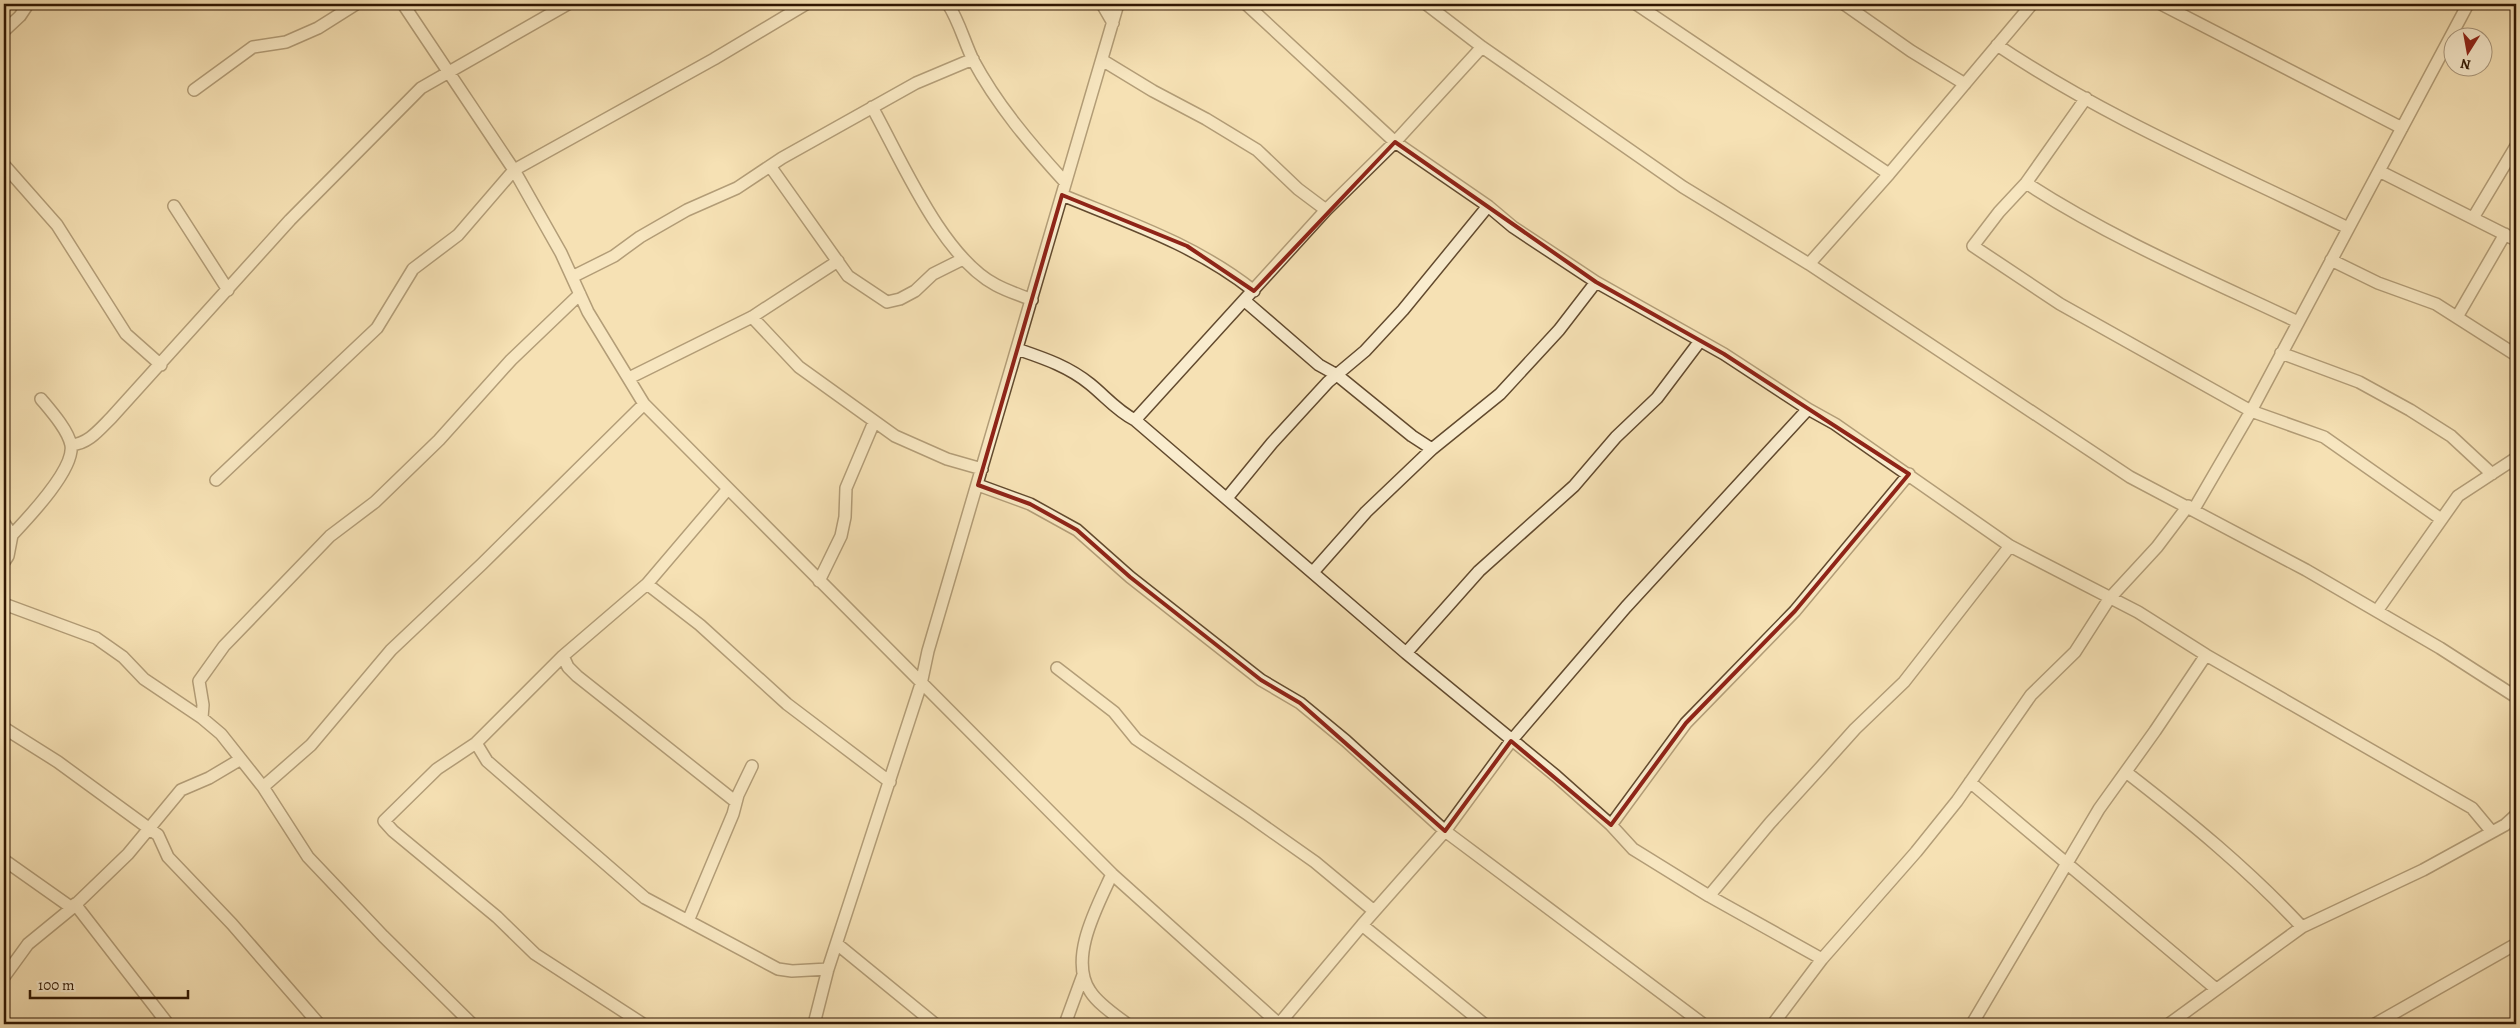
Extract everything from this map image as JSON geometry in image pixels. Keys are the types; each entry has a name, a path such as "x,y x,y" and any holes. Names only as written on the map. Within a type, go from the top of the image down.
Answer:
{"street":[{"path":"4,31 20,16 28,4"},
{"path":"194,90 253,47 286,42 318,28 356,4"},
{"path":"403,4 514,170 572,277 588,312 644,404 727,490 1112,874 1279,1024 1374,911 1445,831 1511,740 1626,607 1808,409"},
{"path":"71,445 78,445 91,437 161,364 290,220 421,88 568,4"},
{"path":"216,480 376,328 413,269 458,235 514,170 714,59 806,4"},
{"path":"948,4 973,59 1021,134 1066,182"},
{"path":"1102,4 1113,22"},
{"path":"814,1024 828,969 921,684 928,652 1118,4"},
{"path":"1246,4 1395,142 1488,206 1513,227 1596,282 1724,354 1808,409 1836,424 1910,474 2010,546 2109,599 2138,612 2206,654 2472,808 2492,832"},
{"path":"1426,4 1482,47 1683,187 1809,264 2130,477 2191,508 2377,611 2516,696"},
{"path":"1636,4 1889,174"},
{"path":"1844,4 1911,51 1965,84"},
{"path":"1809,264 1889,174 2032,4"},
{"path":"2161,4 2402,128"},
{"path":"1773,1024 1822,959 1916,852 1970,782 2031,695 2075,652 2109,599 2158,547 2191,508 2251,411 2468,4"},
{"path":"1997,45 2029,66 2148,132 2348,228"},
{"path":"1135,420 1326,210 1395,142 1482,47"},
{"path":"572,277 614,256 640,237 687,210 737,188 770,166 916,83 973,59"},
{"path":"1102,60 1257,150 1298,189 1326,210"},
{"path":"2086,98 2026,183 1999,212 1974,245 1975,248 2060,304 2251,411 2324,437 2441,519"},
{"path":"872,107 934,220 963,259 995,285 1032,300"},
{"path":"2473,218 2516,146"},
{"path":"4,165 57,225 126,334 161,364"},
{"path":"770,166 848,276 887,302 900,299 915,291 933,274 963,259"},
{"path":"2379,171 2516,240"},
{"path":"2026,183 2075,215 2146,252 2298,322"},
{"path":"1062,195 1187,246 1228,270 1254,290"},
{"path":"174,206 228,290"},
{"path":"1227,498 1272,443 1403,310 1488,206"},
{"path":"2457,317 2505,234"},
{"path":"2331,260 2378,283 2436,304 2516,355"},
{"path":"629,378 752,317 838,262"},
{"path":"1313,572 1366,512 1432,449 1500,394 1559,330 1596,282"},
{"path":"202,718 203,705 199,681 224,646 330,536 374,502 439,440 512,360 580,294"},
{"path":"1245,301 1319,365 1337,375 1412,436 1432,449"},
{"path":"752,317 799,367 895,436 947,459 982,469"},
{"path":"1406,653 1479,571 1574,486 1616,437 1657,398 1700,342"},
{"path":"1017,349 1063,366 1089,383 1124,414 1135,420 1406,653 1556,776 1611,825 1633,849 1710,896 1822,959"},
{"path":"2281,353 2359,382 2410,410 2452,436 2492,474"},
{"path":"4,562 8,556 12,535 37,508 68,462 71,445 57,418 41,399"},
{"path":"264,787 311,744 391,650 482,564 644,404"},
{"path":"819,581 841,536 845,517 846,488 874,422"},
{"path":"2377,611 2458,496 2516,458"},
{"path":"1611,825 1686,723 1795,611 1910,474"},
{"path":"978,485 1030,504 1077,530 1130,577 1253,674 1300,703 1346,741 1445,831 1703,1024"},
{"path":"643,1024 535,954 497,917 385,823 385,819 437,769 476,743 563,656 647,584 727,490"},
{"path":"4,523 12,535"},
{"path":"1710,896 1770,823 1826,760 1904,682 2010,546"},
{"path":"647,584 700,625 788,704 890,782"},
{"path":"4,604 96,638 123,657 144,679 202,718 221,734 264,787 308,857 383,936 472,1024"},
{"path":"1972,1024 2099,809 2206,654"},
{"path":"563,656 568,667 577,676 736,802"},
{"path":"1056,668 1114,712 1136,739 1315,862 1374,911"},
{"path":"4,728 58,762 158,835 168,857 232,924 319,1024"},
{"path":"476,743 487,761 645,898 778,969 792,971 828,969"},
{"path":"4,977 28,944 74,906 128,854 181,790 210,778 241,759"},
{"path":"688,921 752,766"},
{"path":"2126,772 2202,831 2273,896 2302,927"},
{"path":"1970,782 2216,989"},
{"path":"2169,1024 2302,927 2424,870 2492,832 2516,815"},
{"path":"4,860 74,906 168,1024"},
{"path":"1065,1024 1083,975 1085,939 1112,874"},
{"path":"1362,925 1484,1024"},
{"path":"837,944 935,1024"},
{"path":"2375,1024 2516,944"},
{"path":"1083,975 1090,992 1127,1024"}],"highlighted area":[{"path":"1395,142 1596,282 1724,354 1909,474 1795,611 1686,723 1611,825 1511,741 1445,831 1300,703 1261,680 1130,577 1077,530 1030,504 978,485 1062,195 1187,246 1254,291"}]}
